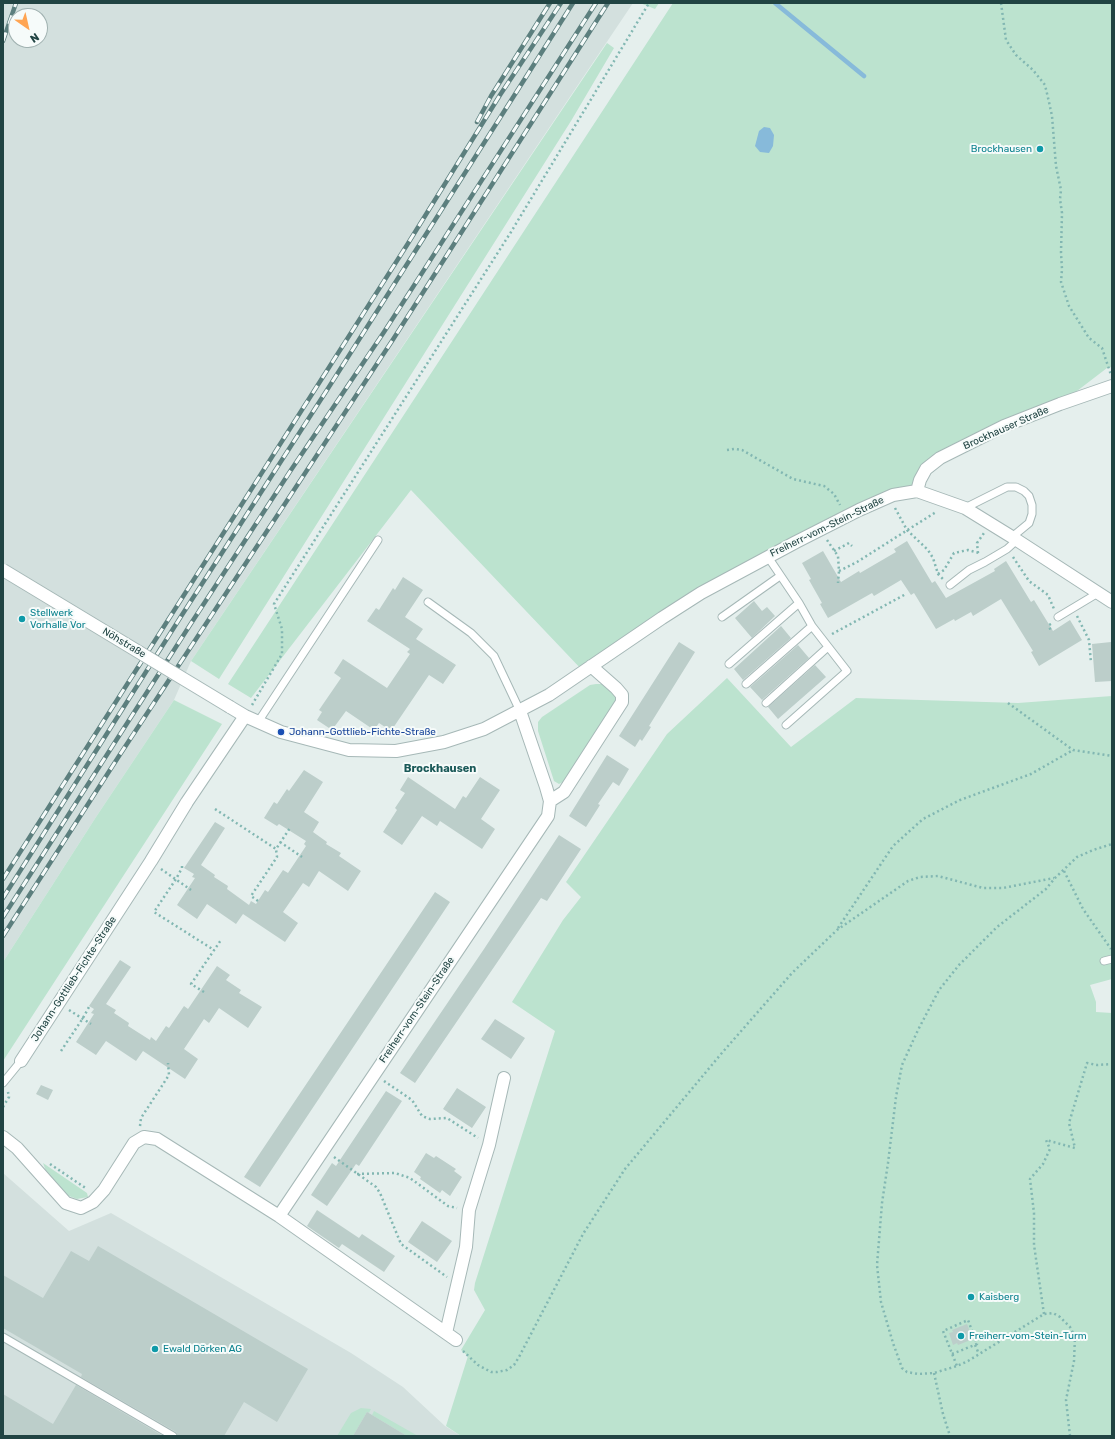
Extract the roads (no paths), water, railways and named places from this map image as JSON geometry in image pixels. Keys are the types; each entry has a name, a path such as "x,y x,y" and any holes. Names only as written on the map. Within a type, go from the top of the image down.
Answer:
{"street":[{"name":"Brockhauser Straße","path":"917,491 920,480 926,469 940,458 1004,426 1112,386"},
{"name":"Freiherr-vom-Stein-Straße","path":"245,716 281,732 349,750 396,751 444,742 484,729 548,695 695,597 859,510 893,495 917,491 965,508 1112,602"},
{"name":"Nöhstraße","path":"3,570 245,716"},
{"path":"520,711 550,801 564,792 622,702 622,695 616,688 591,666"},
{"name":"Johann-Gottlieb-Fichte-Straße","path":"21,1061 187,802 245,716"},
{"name":"Freiherr-vom-Stein-Straße","path":"279,1216 548,816 550,801"},
{"path":"3,1137 17,1148 66,1203 81,1208 93,1202 104,1190 134,1143 144,1137 157,1139 279,1216 451,1336 457,1284 466,1247 469,1210 489,1145 504,1078"}],"lane":[{"path":"950,585 968,570 1007,549 1014,538 1029,523 1032,514 1032,505 1029,496 1024,491 1016,487 1007,487 965,508"},
{"path":"258,722 378,540"},
{"path":"768,557 799,603 812,626 847,672 786,725"},
{"path":"722,616 780,576"},
{"path":"1058,617 1098,593"},
{"path":"428,602 471,633 494,656 520,711"},
{"path":"729,664 799,603"},
{"path":"746,684 812,626"},
{"path":"766,703 828,646"},
{"path":"1104,961 1112,959"},
{"path":"3,1082 21,1061"},
{"path":"3,1337 173,1436"}],"water":[{"path":"764,127 770,128 774,135 773,146 769,153 760,152 755,146 759,131"}],"waterway":[{"path":"775,3 864,76"}],"railway":[{"path":"3,41 16,3"},
{"path":"477,122 491,96 550,3"},
{"path":"3,879 407,245 500,95 561,3"},
{"path":"3,898 573,3"},
{"path":"3,917 190,625 291,470 384,332 596,3"},
{"path":"3,936 119,756 392,341 608,3"}],"place":[{"name":"Brockhausen","path":"1040,149"},
{"name":"Stellwerk Vorhalle Vor","path":"22,619"},
{"name":"Johann-Gottlieb-Fichte-Straße","path":"281,732"},
{"name":"Kaisberg","path":"971,1297"},
{"name":"Freiherr-vom-Stein-Turm","path":"961,1336"},
{"name":"Ewald Dörken AG","path":"155,1349"}],"district":[{"name":"Brockhausen","path":"440,769"}]}
